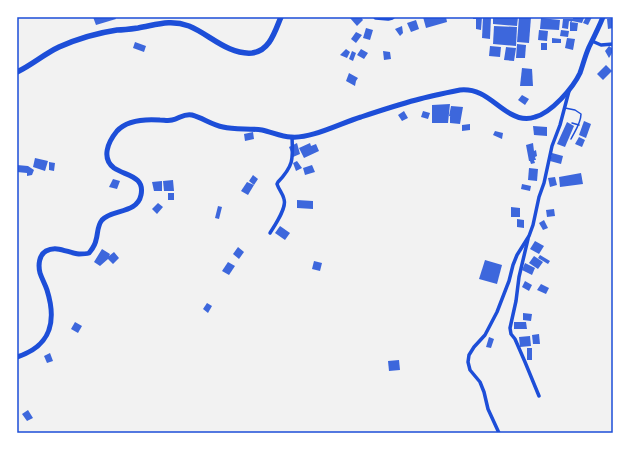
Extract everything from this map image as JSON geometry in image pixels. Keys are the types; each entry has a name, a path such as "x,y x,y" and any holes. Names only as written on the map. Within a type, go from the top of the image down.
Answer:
{"highway":[{"path":"17,72 31,65 57,48 81,39 108,32 138,28 164,22 175,22 189,26 238,52 252,53 260,51 267,46 281,17"},
{"path":"376,17 392,17"}],"main road":[{"path":"17,356 33,350 42,342 48,333 51,324 52,311 47,290 40,272 41,257 45,251 55,248 81,254 89,253 94,246 102,220 109,215 129,209 137,203 141,197 142,188 136,178 114,168 109,163 106,155 110,141 118,130 126,125 136,121 158,119 172,120 184,115 191,115 224,128 261,130 292,137 300,137 310,135 346,121 416,100 460,90 478,92 518,117 535,117 552,108 569,91 580,73 589,47 603,17"}],"street":[{"path":"592,41 600,45 613,44"},
{"path":"539,396 515,339 511,334 510,328 516,302 519,278 529,236 544,183 552,146 560,125 569,91"},
{"path":"270,233 285,204 285,200 277,184 289,169 291,164 292,137"},
{"path":"499,433 488,409 480,382 470,370 468,362 474,347 484,335 497,312 508,285 517,255 529,236"}],"lane":[{"path":"565,108 574,110 581,114 579,126 571,140"},
{"path":"572,123 579,126"}],"building":[{"path":"93,17 115,17 116,19 96,25"},
{"path":"361,17 363,20 357,26 350,18"},
{"path":"423,17 446,17 447,22 426,28"},
{"path":"473,17 482,17 481,30 476,29 476,19 473,19"},
{"path":"483,17 491,17 490,39 482,38"},
{"path":"493,17 518,17 517,26 493,24"},
{"path":"519,17 531,17 529,43 517,42"},
{"path":"573,17 584,18 582,23 569,21 568,29 562,28 563,19 573,19"},
{"path":"586,17 592,17 588,25 583,23"},
{"path":"541,18 560,20 559,30 540,29"},
{"path":"613,18 613,28 608,29 607,19"},
{"path":"416,20 419,29 411,32 407,23"},
{"path":"570,22 578,23 577,31 570,31"},
{"path":"402,26 403,33 400,36 395,29"},
{"path":"494,26 517,27 516,46 493,44"},
{"path":"366,28 373,30 370,40 363,38"},
{"path":"539,30 548,31 547,41 538,40"},
{"path":"561,30 569,31 568,37 560,36"},
{"path":"356,32 362,35 356,43 351,39"},
{"path":"552,38 561,39 561,43 552,43"},
{"path":"567,38 575,39 573,50 565,48"},
{"path":"135,42 146,46 144,52 133,48"},
{"path":"541,43 547,43 547,50 541,50"},
{"path":"517,44 526,45 525,58 516,58"},
{"path":"490,46 501,47 500,57 489,56"},
{"path":"609,46 613,49 613,53 609,58 605,51"},
{"path":"506,47 516,48 514,61 504,60"},
{"path":"346,49 350,52 347,58 340,55"},
{"path":"361,49 368,53 364,59 357,55"},
{"path":"352,51 356,53 353,61 349,59"},
{"path":"383,51 390,52 391,59 384,60"},
{"path":"606,65 612,71 603,80 597,74"},
{"path":"522,68 532,69 533,86 520,86"},
{"path":"349,73 358,78 355,86 346,81"},
{"path":"522,95 529,99 525,105 518,100"},
{"path":"450,104 448,123 432,123 432,105"},
{"path":"451,106 463,107 460,124 450,123"},
{"path":"404,111 408,118 402,121 398,115"},
{"path":"423,111 430,113 428,119 421,117"},
{"path":"584,121 591,124 586,138 579,135"},
{"path":"567,122 574,126 565,147 557,144"},
{"path":"470,124 470,130 462,131 462,125"},
{"path":"533,126 547,127 547,136 534,135"},
{"path":"495,131 503,133 502,139 493,135"},
{"path":"253,132 254,139 245,141 244,134"},
{"path":"579,137 585,140 582,147 575,144"},
{"path":"297,143 300,154 293,157 289,147"},
{"path":"310,143 311,146 316,144 319,151 304,158 299,148"},
{"path":"533,143 534,151 536,150 537,156 535,157 536,160 534,160 535,163 531,164 526,145"},
{"path":"552,153 563,156 561,164 550,161"},
{"path":"35,158 48,161 45,171 33,167"},
{"path":"297,161 302,168 296,171 293,163"},
{"path":"49,162 55,163 54,171 49,170"},
{"path":"17,165 28,166 34,170 32,175 27,176 27,173 17,172"},
{"path":"312,165 315,172 305,175 303,168"},
{"path":"529,168 538,169 537,181 528,180"},
{"path":"581,173 583,184 560,187 559,177"},
{"path":"253,175 258,179 254,185 249,181"},
{"path":"555,177 557,185 550,187 548,178"},
{"path":"113,179 120,181 117,189 109,187"},
{"path":"173,180 174,191 164,191 163,181"},
{"path":"162,181 162,191 154,191 152,182"},
{"path":"247,182 254,185 248,195 241,191"},
{"path":"522,184 531,186 530,191 521,189"},
{"path":"168,193 174,193 174,200 168,200"},
{"path":"297,200 313,201 313,209 297,208"},
{"path":"158,203 163,207 157,214 152,209"},
{"path":"218,206 222,207 219,219 215,218"},
{"path":"511,207 520,208 520,217 511,217"},
{"path":"554,209 555,216 547,217 546,210"},
{"path":"517,219 524,220 524,228 517,227"},
{"path":"544,220 548,228 543,230 539,223"},
{"path":"280,226 290,233 285,240 275,233"},
{"path":"535,241 544,246 539,254 530,249"},
{"path":"238,247 244,252 239,259 233,254"},
{"path":"102,249 110,254 109,256 114,252 119,258 113,264 108,259 100,266 94,262"},
{"path":"540,255 550,261 548,264 538,258"},
{"path":"534,256 543,262 538,269 529,263"},
{"path":"485,260 502,265 497,284 479,279"},
{"path":"314,261 322,263 320,271 312,269"},
{"path":"228,262 235,266 229,275 222,271"},
{"path":"525,263 535,268 532,275 522,270"},
{"path":"525,281 532,285 529,291 522,287"},
{"path":"541,284 549,288 546,294 537,290"},
{"path":"207,303 212,306 208,313 203,309"},
{"path":"523,313 532,314 531,321 523,320"},
{"path":"75,322 82,326 78,333 71,329"},
{"path":"514,322 526,322 527,329 514,329"},
{"path":"539,334 540,344 533,344 532,335"},
{"path":"530,336 531,346 520,347 519,337"},
{"path":"489,337 494,339 491,348 486,347"},
{"path":"527,348 532,348 532,360 527,360"},
{"path":"50,353 53,361 47,363 44,356"},
{"path":"399,360 400,370 389,371 388,361"},
{"path":"28,410 33,418 27,421 22,414"}]}
